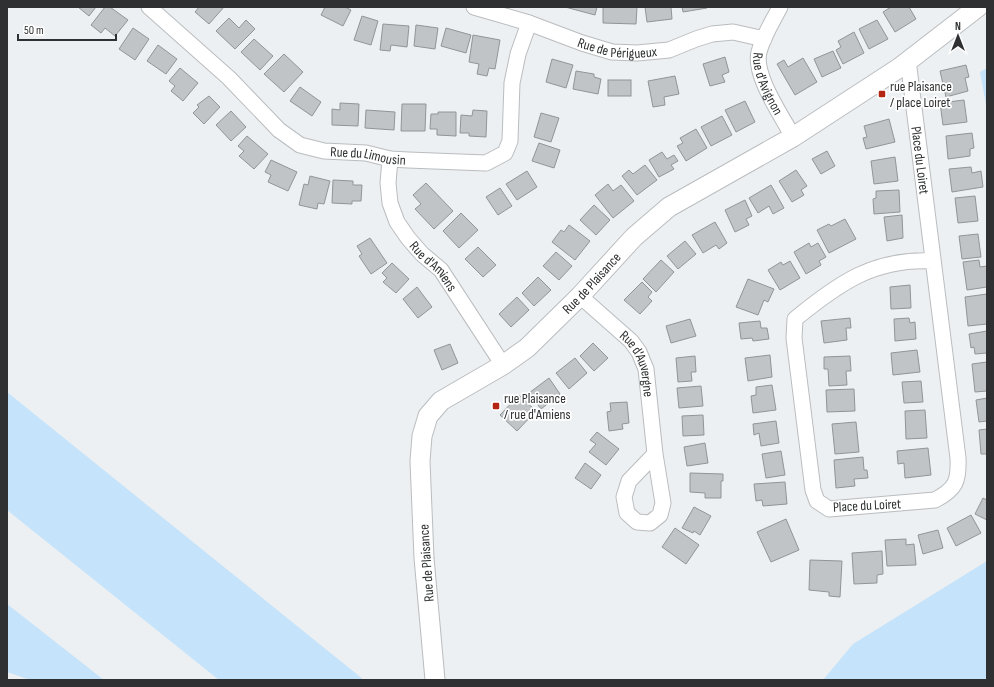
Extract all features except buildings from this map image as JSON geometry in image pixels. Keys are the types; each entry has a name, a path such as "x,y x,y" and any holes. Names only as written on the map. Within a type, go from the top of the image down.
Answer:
{"street":[{"name":"Rue du Limousin","path":"149,7 229,78 279,130 300,145 324,151 366,153 390,159 486,163 505,153 510,141 514,76 518,54 529,23"},
{"name":"Rue de Périgueux","path":"474,7 529,23 582,43 612,52 637,53 669,50 696,38 712,34 732,32 764,39"},
{"name":"Rue d'Avignon","path":"780,7 764,39 759,53 758,62 761,77 793,137"},
{"name":"Rue de Plaisance","path":"435,680 424,558 420,461 422,436 428,416 441,401 504,365 527,348 580,296 634,237 669,207 793,137 899,68 978,7"},
{"name":"Place du Loiret","path":"908,60 958,458 959,473 954,487 948,493 935,500 829,509 817,502 813,490 794,338 795,318 853,276 888,265 912,260 933,261"},
{"name":"Rue d'Amiens","path":"390,159 388,183 390,203 397,222 422,254 441,270 504,365"},
{"name":"Rue d'Auvergne","path":"580,296 631,341 639,352 646,369 655,454"}],"shaded area":[{"path":"987,68 987,110 980,72"},
{"path":"7,392 364,680 219,680 7,510"},
{"path":"987,561 987,680 823,680 853,644"},
{"path":"7,604 104,680 30,680 7,672"}],"place":[{"name":"rue Plaisance / place Loiret","path":"882,94"},
{"name":"rue Plaisance / rue d'Amiens","path":"496,406"}]}
